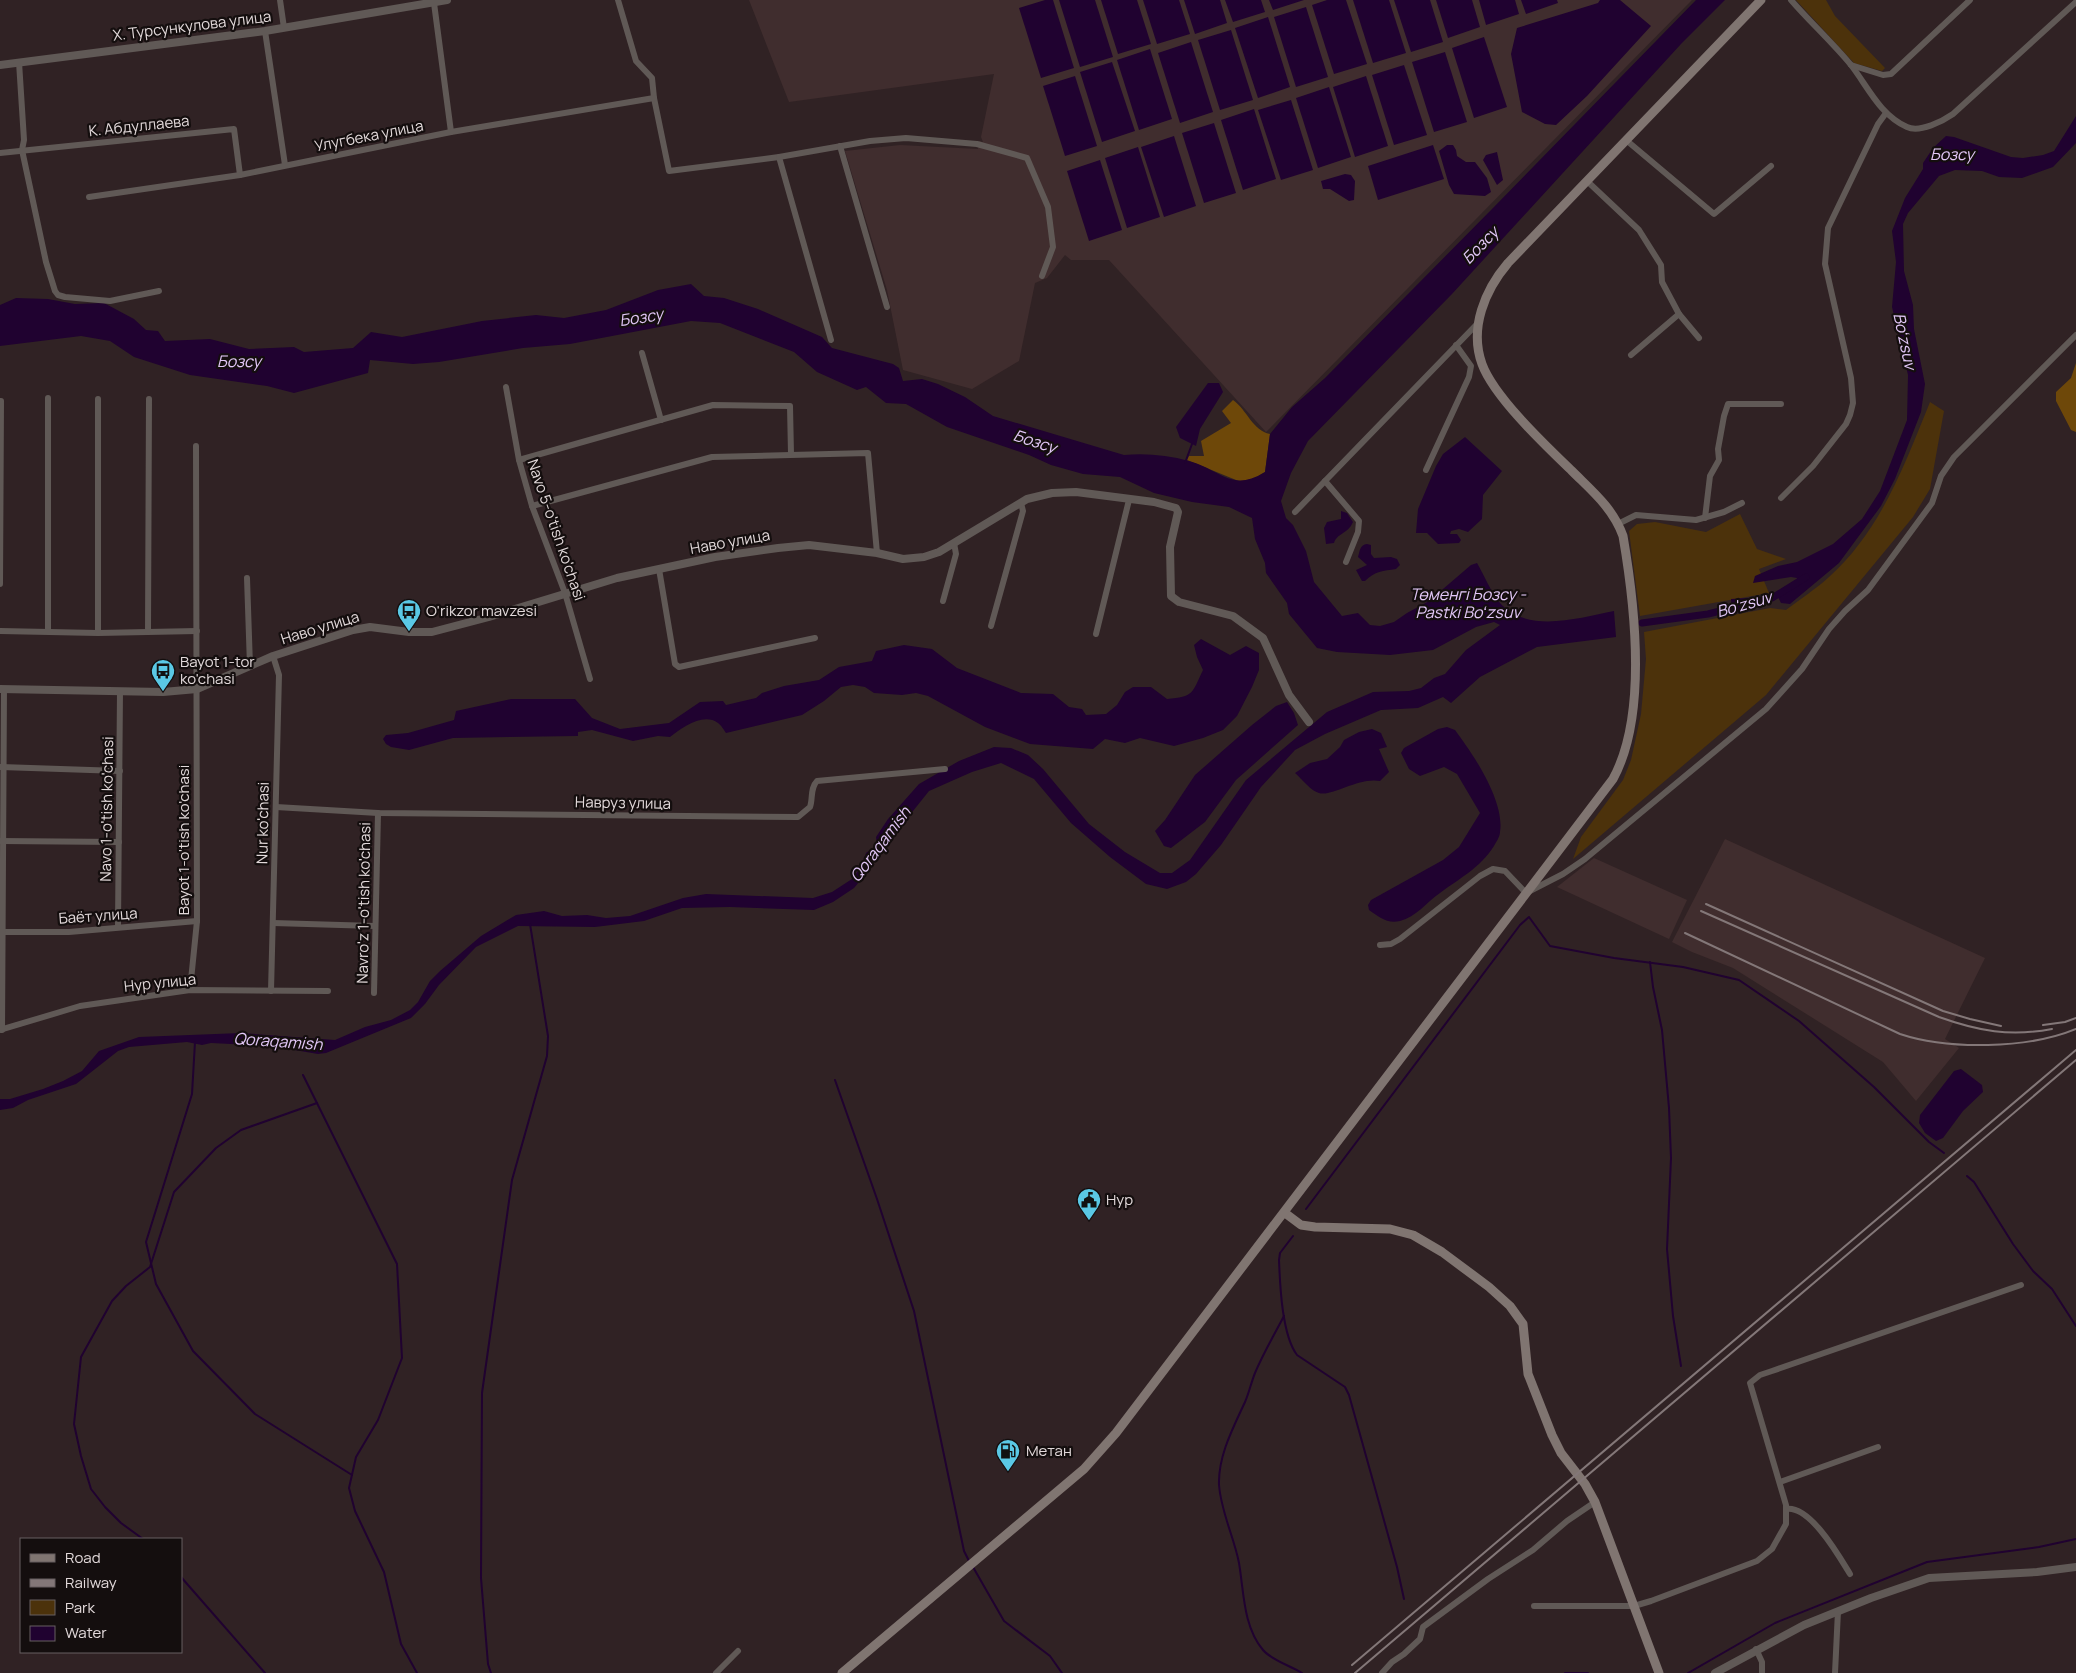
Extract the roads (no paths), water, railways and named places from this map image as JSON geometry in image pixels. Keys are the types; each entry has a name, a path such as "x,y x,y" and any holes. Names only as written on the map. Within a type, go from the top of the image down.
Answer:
{"main road":[{"path":"842,1673 1084,1469 1098,1454 1145,1397 1608,786 1620,764 1627,744 1633,697 1635,640 1626,556 1618,524 1607,506 1552,452 1492,383 1481,359 1479,322 1482,304 1487,292 1500,272 1761,0"},
{"path":"1285,1213 1301,1225"},
{"path":"1274,1227 1285,1223 1390,1230 1413,1235 1442,1252 1489,1287 1510,1306 1523,1324 1528,1374 1552,1435 1561,1452 1595,1502 1658,1672"}],"street":[{"path":"280,0 284,28"},
{"name":"Х. Турсункулова улица","path":"0,65 265,31 423,2 434,3 447,0"},
{"path":"618,0 636,61 652,78 654,98 669,171 906,138 977,144 1027,158 1048,207 1053,247 1042,276"},
{"path":"1791,0 1851,65 1886,113 1908,128 1916,129 1945,119 1960,109 2076,2"},
{"path":"1851,65 1883,75 1891,74 1970,0"},
{"path":"434,3 451,132"},
{"path":"265,31 285,164"},
{"path":"19,62 24,140 22,150 46,262 55,291 58,295 65,297 110,301 159,292"},
{"name":"Улугбека улица","path":"89,197 240,175 285,164 451,132 654,98"},
{"path":"1781,498 1813,466 1846,424 1850,415 1853,403 1851,378 1825,264 1828,228 1878,124 1886,113"},
{"name":"К. Абдуллаева","path":"0,153 234,129 240,175"},
{"path":"1626,140 1714,214 1771,166"},
{"path":"840,146 887,307"},
{"path":"779,157 831,340"},
{"path":"1586,181 1639,230 1661,265 1662,282 1679,314 1699,338"},
{"path":"1631,355 1679,314"},
{"path":"1295,512 1479,322"},
{"path":"1380,945 1391,944 1400,939 1480,876 1494,869 1505,872 1526,893 1563,874 1585,859 1766,709 1802,669 1829,629 1845,610 1868,590 1932,503 1942,476 1965,444 2033,380 2076,335"},
{"path":"1426,470 1470,377 1470,366 1456,345"},
{"path":"642,353 661,420"},
{"name":"Navo 5-o'tish ko'chasi","path":"506,387 519,460 532,506 565,592 590,678"},
{"path":"48,398 48,631"},
{"path":"98,399 98,633"},
{"path":"148,632 149,399"},
{"path":"0,584 1,401"},
{"path":"1705,518 1710,476 1718,460 1718,449 1728,404 1781,404"},
{"path":"519,460 713,405 790,406 791,454"},
{"name":"Bayot 1-o'tish ko'chasi","path":"190,990 197,922 196,446"},
{"path":"532,506 712,457 868,453 877,553"},
{"path":"1325,481 1359,521 1358,532 1346,562"},
{"name":"Наво улица","path":"2,689 163,692 197,689 273,656 353,630 370,627 409,632 432,632 489,617 565,592 715,557 809,545 903,558 924,557 939,552 1027,499 1052,493 1076,492 1154,502 1173,506 1178,510 1170,548 1171,596 1179,602 1233,616 1262,638 1289,695 1309,722"},
{"path":"1096,634 1129,500"},
{"path":"991,626 1023,511 1021,503"},
{"path":"1618,524 1636,515 1696,520 1742,503"},
{"path":"943,601 956,554 954,543"},
{"path":"659,569 675,664 679,667 815,638"},
{"path":"247,578 250,666"},
{"path":"0,631 98,633 197,631"},
{"name":"Nur ko'chasi","path":"271,992 279,675 273,656"},
{"path":"1,1030 2,689"},
{"name":"Navo 1-o'tish ko'chasi","path":"118,927 120,691"},
{"path":"2,767 120,771"},
{"name":"Навруз улица","path":"276,807 378,814 798,817 810,808 813,789 817,781 945,769"},
{"name":"Navro'z 1-o'tish ko'chasi","path":"374,993 378,814"},
{"path":"1,841 119,842"},
{"name":"Баёт улица","path":"1,932 69,932 197,922"},
{"path":"273,923 376,926"},
{"name":"Нур улица","path":"1,1030 40,1016 80,1006 190,990 271,992 328,990"},
{"path":"1534,1606 1634,1606 1652,1602 1757,1561 1772,1549 1786,1524 1786,1509 1780,1482 1750,1383 1760,1375 1837,1347 2021,1285"},
{"path":"1780,1482 1878,1447"},
{"path":"1382,1673 1392,1662 1420,1639 1423,1628 1488,1578 1533,1550 1567,1521 1595,1502"},
{"path":"1786,1509 1795,1508 1821,1532 1832,1544 1850,1574"},
{"path":"1714,1673 1804,1625 1871,1598 1929,1578 2076,1569"},
{"path":"1835,1673 1838,1611"},
{"path":"1756,1649 1762,1662 1762,1673"},
{"path":"716,1673 738,1651"}],"water":[{"path":"1045,0 1053,0 1074,68 1041,78 1019,8"},
{"path":"1059,0 1095,0 1113,57 1080,67"},
{"path":"1101,0 1137,0 1151,44 1118,54"},
{"path":"1143,0 1179,0 1190,34 1157,44"},
{"path":"1184,0 1220,0 1227,23 1195,34"},
{"path":"1225,0 1261,0 1265,12 1233,22"},
{"path":"1269,0 1304,0 1273,10"},
{"path":"1327,0 1346,0 1367,64 1334,74 1312,5"},
{"path":"1353,0 1389,0 1406,53 1373,63"},
{"path":"1394,0 1430,0 1443,42 1411,52"},
{"path":"1436,0 1472,0 1480,27 1448,38"},
{"path":"1479,0 1515,0 1519,14 1486,25"},
{"path":"1521,0 1557,0 1558,3 1526,14"},
{"path":"1600,0 1620,0 1651,26 1587,96 1556,125 1545,124 1522,112 1511,54 1517,28 1598,3"},
{"name":"Төменгі Бозсу - Pastki Boʻzsuv","path":"1696,0 1725,0 1681,44 1452,294 1308,441 1291,473 1281,501 1286,518 1293,525 1306,551 1314,582 1342,616 1358,613 1370,625 1380,626 1394,622 1429,601 1471,565 1477,563 1497,599 1511,613 1539,621 1554,621 1614,611 1616,637 1537,647 1480,677 1451,703 1443,697 1418,708 1381,710 1325,734 1295,750 1261,787 1221,845 1196,874 1186,882 1167,889 1146,884 1110,857 1071,823 1034,779 1001,763 972,772 929,791 897,831 889,835 876,853 871,868 854,888 833,902 814,910 730,907 682,908 644,921 595,927 518,926 476,947 439,985 425,1004 411,1018 326,1053 318,1054 271,1046 211,1043 202,1045 187,1042 129,1047 118,1051 76,1084 28,1100 13,1108 0,1110 0,1099 10,1099 63,1081 82,1071 99,1051 139,1037 241,1033 335,1040 365,1027 391,1020 410,1010 418,1002 430,981 481,936 516,915 544,911 562,916 587,915 606,918 630,916 683,898 706,894 813,898 832,892 852,879 861,867 866,853 877,845 876,837 888,819 919,784 959,761 994,747 1011,748 1028,755 1043,769 1089,824 1125,852 1160,873 1172,873 1190,860 1246,780 1327,712 1373,692 1409,691 1421,688 1434,678 1445,674 1466,650 1500,625 1494,622 1476,627 1433,650 1390,655 1337,652 1317,648 1289,614 1287,603 1266,573 1265,563 1255,539 1252,518 1229,507 1192,502 1154,493 1120,477 1083,474 1051,465 1029,455 947,427 906,404 886,403 866,387 857,390 817,372 794,352 720,323 691,321 570,344 523,348 439,362 413,364 370,360 368,373 294,393 267,386 190,375 134,357 110,341 81,336 0,346 0,305 16,298 48,299 75,304 104,303 134,319 146,330 158,331 165,341 210,339 249,349 294,347 304,352 353,348 371,332 402,337 482,321 536,315 564,318 606,310 658,290 691,284 704,296 724,298 758,309 822,337 832,348 893,364 899,368 903,381 922,379 938,384 965,397 993,416 1124,455 1140,454 1173,457 1200,465 1234,480 1243,480 1253,478 1265,472 1270,434 1292,407 1325,378"},
{"path":"1306,7 1328,77 1296,87 1274,17"},
{"path":"1268,17 1290,87 1258,98 1235,28"},
{"path":"1231,30 1253,100 1220,110 1198,40"},
{"path":"1484,37 1507,107 1474,118 1452,48"},
{"path":"1191,42 1213,112 1180,123 1158,53"},
{"path":"1150,49 1172,119 1139,130 1117,60"},
{"path":"1445,52 1467,122 1434,132 1412,62"},
{"path":"1112,62 1135,131 1102,142 1080,72"},
{"path":"1404,65 1427,135 1394,145 1372,75"},
{"path":"1075,76 1097,146 1065,156 1043,86"},
{"path":"1366,76 1388,146 1355,157 1333,87"},
{"path":"1329,87 1351,157 1318,168 1296,98"},
{"path":"1291,100 1313,170 1281,180 1258,110"},
{"path":"1254,109 1276,179 1243,190 1221,120"},
{"name":"Бозсу","path":"2076,116 2076,143 2053,167 2022,178 1999,177 1982,171 1955,170 1939,176 1908,213 1903,224 1904,271 1913,305 1914,329 1925,384 1921,412 1895,479 1881,506 1839,563 1790,604 1781,603 1777,595 1799,584 1797,578 1791,577 1753,583 1755,576 1778,566 1797,562 1833,544 1862,519 1880,491 1907,420 1908,375 1892,307 1896,262 1892,231 1905,198 1923,169 1923,163 1933,148 1946,136 1954,137 2011,157 2023,158 2043,155 2054,151"},
{"path":"1214,123 1236,193 1204,203 1182,133"},
{"path":"1174,136 1196,206 1164,217 1141,147"},
{"path":"1433,145 1444,179 1378,200 1368,166"},
{"path":"1447,145 1453,145 1457,156 1466,162 1475,162 1487,178 1491,192 1485,196 1454,194 1449,185 1439,151"},
{"path":"1138,147 1160,217 1127,228 1105,158"},
{"path":"1497,152 1503,180 1497,185 1483,160 1486,155"},
{"path":"1100,160 1122,230 1089,241 1067,171"},
{"path":"1345,174 1351,175 1355,181 1354,200 1349,201 1330,189 1323,189 1321,181"},
{"path":"1208,383 1219,383 1223,392 1200,429 1196,446 1180,438 1176,427"},
{"path":"1465,437 1502,471 1483,495 1482,519 1468,532 1459,529 1451,531 1450,534 1457,534 1461,540 1459,543 1438,544 1427,533 1416,533 1418,509 1443,454"},
{"path":"1341,511 1347,513 1353,522 1334,543 1326,544 1324,528 1327,522 1341,519"},
{"path":"1367,544 1371,545 1371,554 1374,558 1391,557 1397,559 1400,565 1396,569 1379,572 1362,581 1356,570 1367,565 1358,557 1362,547"},
{"path":"1764,597 1769,603 1732,610 1731,599"},
{"path":"1201,639 1230,655 1246,646 1259,653 1259,670 1237,716 1223,730 1174,746 1140,738 1125,743 1105,739 1093,749 1030,744 985,727 928,696 916,693 902,695 874,693 865,687 853,685 841,687 802,715 726,733 718,723 706,719 693,722 670,737 658,736 633,741 592,730 578,732 578,736 453,738 409,750 391,747 383,739 386,735 408,733 454,720 456,711 511,699 575,699 592,718 620,729 669,723 700,702 723,701 726,705 756,698 762,693 784,686 819,680 839,667 872,661 876,651 904,645 932,649 957,668 1021,693 1053,694 1069,707 1082,709 1086,715 1106,714 1117,705 1125,692 1133,687 1151,687 1167,699 1182,697 1191,692 1203,670 1194,645"},
{"path":"1287,702 1294,713 1298,725 1236,780 1205,822 1171,848 1164,846 1155,831 1165,820 1195,775 1252,725 1276,706"},
{"path":"1447,727 1455,730 1493,792 1500,820 1499,836 1494,846 1476,867 1416,913 1400,921 1387,921 1369,910 1368,905 1371,900 1443,860 1459,847 1480,813 1457,774 1444,767 1420,776 1409,769 1401,753 1404,748 1438,729"},
{"path":"1372,729 1381,733 1387,747 1379,749 1389,772 1380,781 1363,782 1331,792 1319,793 1295,773 1310,763 1327,759 1340,747 1344,740 1359,732"},
{"path":"1961,1069 1982,1085 1983,1092 1963,1111 1943,1138 1936,1141 1925,1133 1919,1123 1920,1115 1954,1071"}],"waterway":[{"path":"1185,463 1192,444"},
{"name":"Bo'zsuv","path":"1758,602 1772,598 1806,577"},
{"name":"Bo'zsuv","path":"1642,623 1708,614 1740,606"},
{"path":"1306,1209 1520,925 1529,917 1550,946 1614,958 1683,967 1739,980 1799,1021 1874,1087 1929,1142 1944,1153"},
{"path":"491,1673 488,1664 481,1578 482,1393 512,1180 547,1056 548,1036 530,924"},
{"path":"1650,962 1662,1030 1669,1108 1671,1158 1667,1249 1673,1316 1681,1366"},
{"path":"195,1042 192,1094 146,1242 156,1284 193,1351 255,1414 352,1475"},
{"path":"303,1075 397,1264 402,1358 378,1420 356,1457 349,1488 355,1511 384,1572 401,1644 417,1673"},
{"path":"835,1080 914,1311 964,1551 969,1561"},
{"path":"142,1538 121,1523 91,1489 74,1424 81,1357 112,1301 126,1286 150,1267 174,1192 216,1148 241,1130 317,1103"},
{"path":"1967,1176 1974,1182 2013,1244 2033,1271 2052,1289 2076,1326"},
{"path":"1293,1236 1280,1253 1279,1260 1283,1310 1288,1335 1297,1355 1345,1387 1349,1395 1397,1567 1404,1599"},
{"path":"1284,1316 1258,1366 1227,1442 1221,1463 1219,1485 1222,1505 1239,1563 1245,1608 1256,1641 1267,1654 1302,1673"},
{"path":"1688,1673 1775,1623 1927,1562 2039,1547 2076,1539"},
{"path":"973,1567 1004,1621 1050,1656 1062,1673"},
{"path":"182,1578 265,1673"},
{"path":"1565,1673 1588,1673"}],"railway":[{"path":"1706,904 1943,1011 2001,1026"},
{"path":"1701,911 1953,1022 1981,1029 2008,1032 2052,1029"},
{"path":"1685,933 1900,1034 1919,1039 1964,1045 2012,1044 2057,1036 2076,1029"},
{"path":"2043,1025 2065,1022 2076,1018"},
{"path":"1352,1665 2076,1050"},
{"path":"1355,1673 2076,1060"}],"place":[{"name":"O'rikzor mavzesi","path":"409,632"},
{"name":"Bayot 1-tor ko'chasi","path":"163,692"},
{"name":"Нур","path":"1089,1221"},
{"name":"Метан","path":"1008,1472"}],"water label":[{"name":"Boʻzsuv","path":"1905,341"},
{"name":"Qoraqamish","path":"880,844"},
{"name":"Qoraqamish","path":"278,1041"}]}
